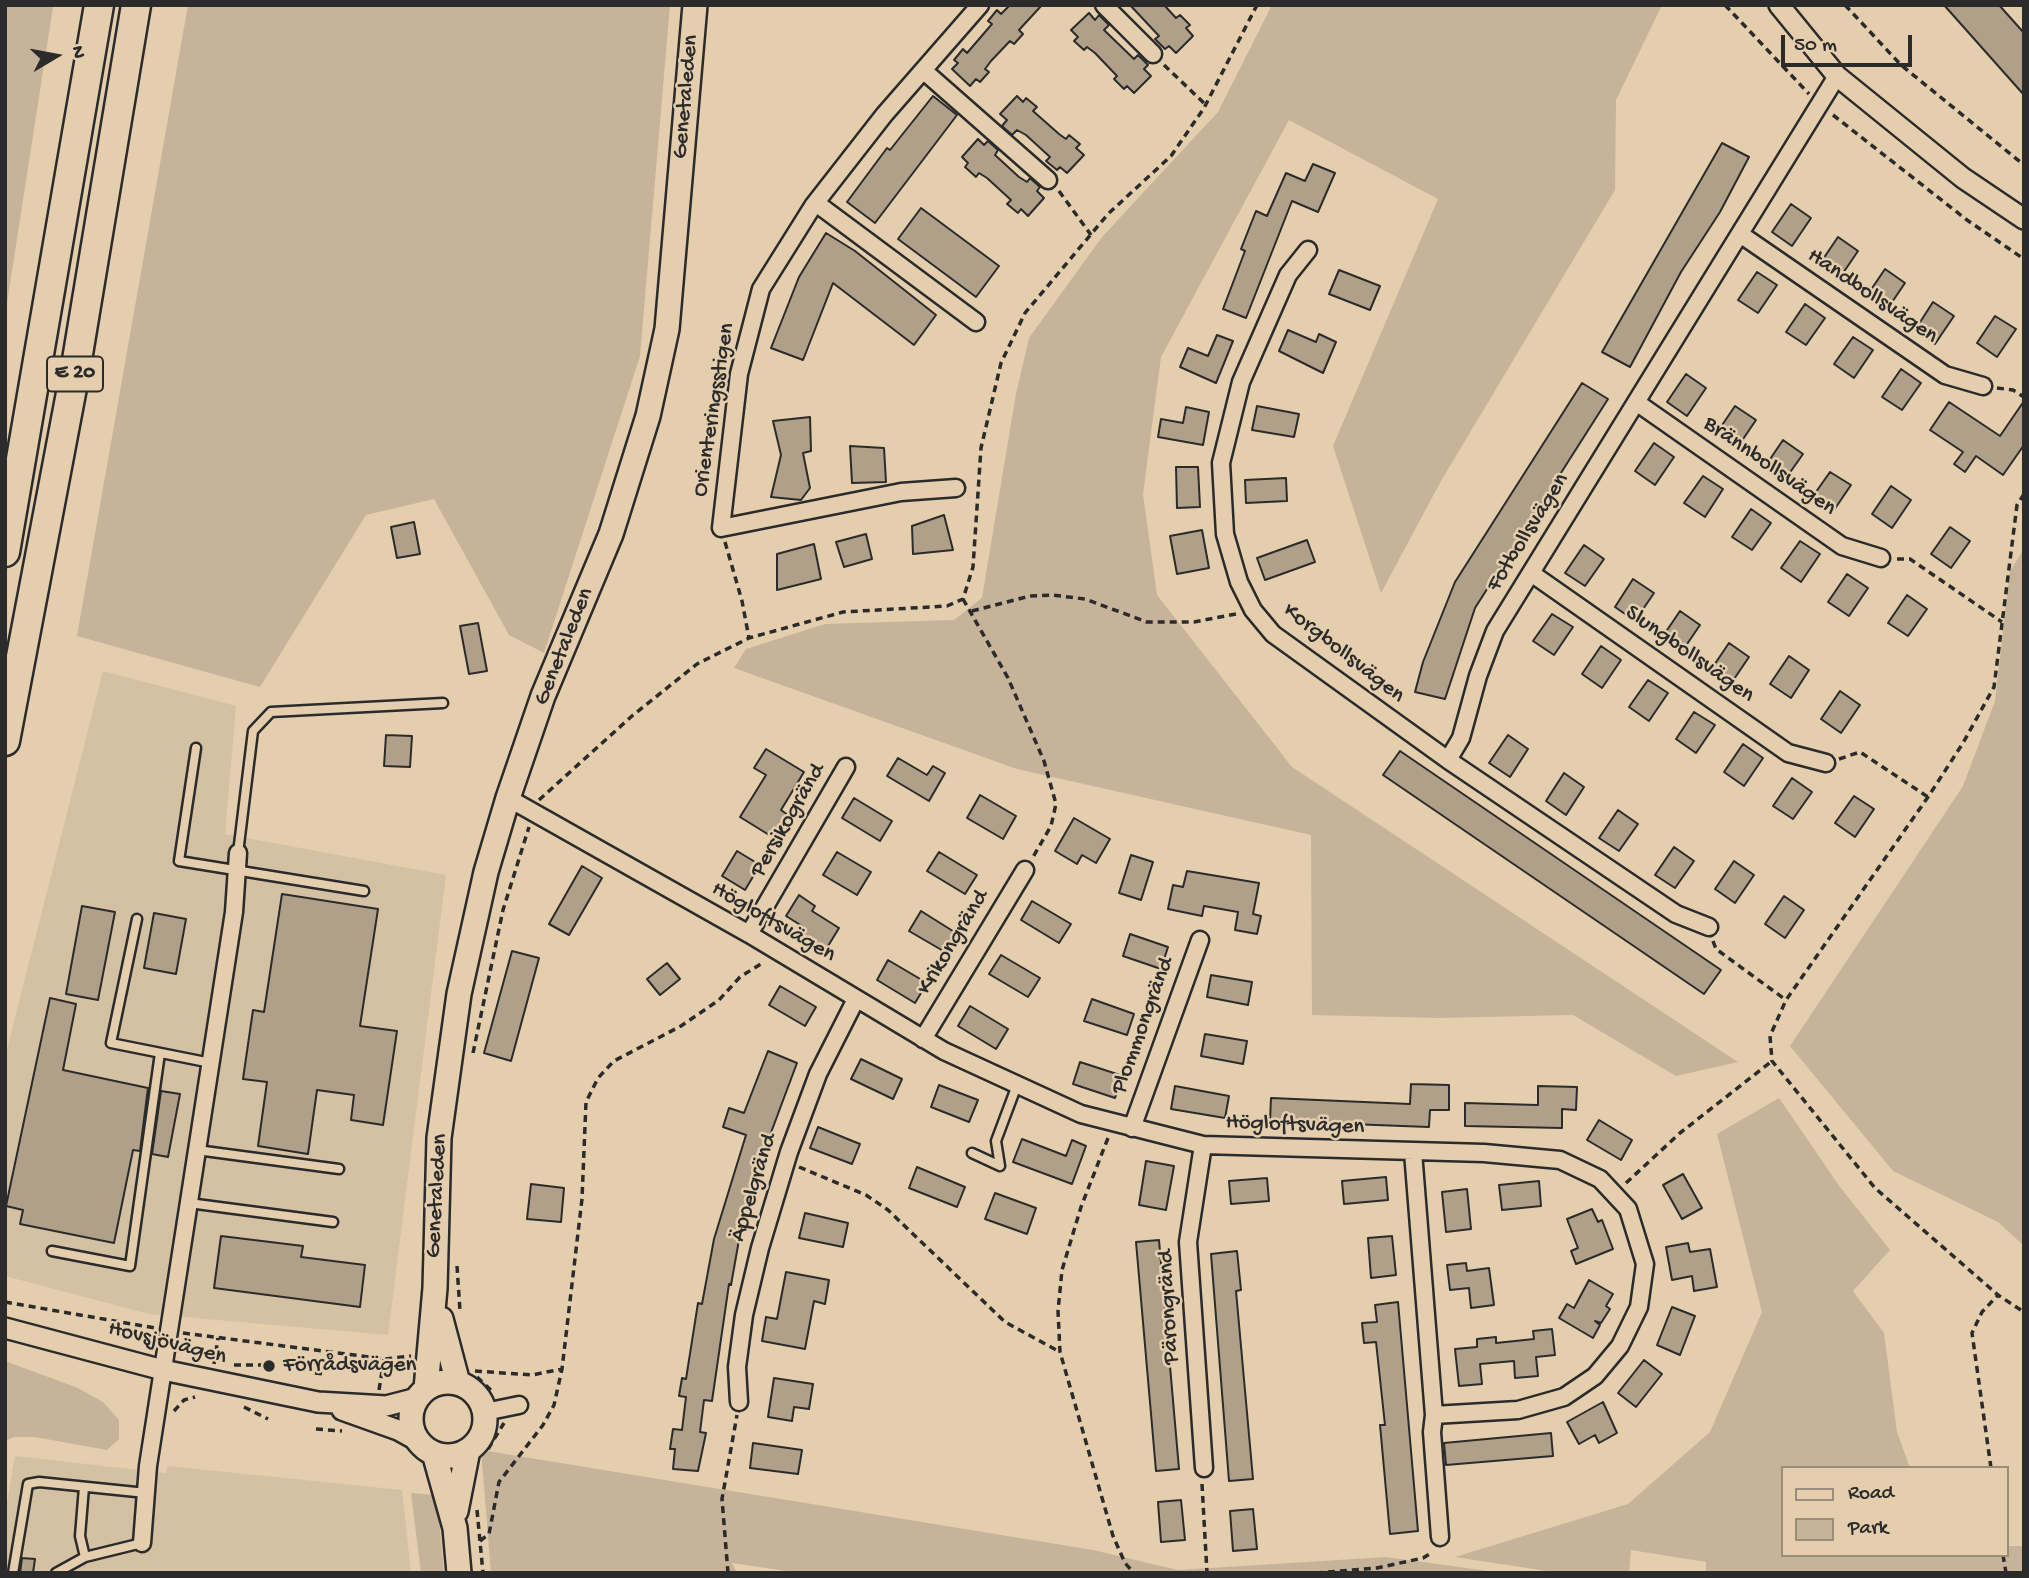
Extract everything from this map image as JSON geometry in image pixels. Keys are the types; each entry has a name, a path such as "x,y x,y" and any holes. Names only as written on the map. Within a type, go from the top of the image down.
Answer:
{"highway":[{"name":"E 20","path":"5,552 99,5"},
{"name":"E 20","path":"5,741 75,372 136,5"}],"main road":[{"name":"Genetaleden","path":"421,1394 431,1356 439,1138 459,994 486,872 508,798 544,696 611,534 648,416 667,329 695,5"},
{"name":"Genetaleden","path":"435,1288 465,1377"},
{"path":"455,1528 426,1447 411,1415 421,1394 441,1382 465,1377 485,1412 482,1434 468,1450 458,1488 455,1528 459,1573"},
{"path":"426,1447 451,1456 468,1450"}],"street":[{"name":"Orienteringsstigen","path":"956,488 901,492 721,528 725,477 749,328 761,289 816,203 884,115 980,5"},
{"path":"1104,5 1153,54"},
{"path":"1779,5 1837,76 1963,178 2024,219"},
{"path":"924,71 1048,180"},
{"name":"Fotbollsvägen","path":"1448,760 1461,738 1478,676 1495,631 1837,76"},
{"path":"816,203 975,322"},
{"name":"Handbollsvägen","path":"1740,234 1945,375 1983,386"},
{"name":"Korgbollsvägen","path":"1308,250 1288,275 1241,382 1221,463 1225,534 1239,582 1253,610 1273,634 1448,760"},
{"name":"Brännbollsvägen","path":"1636,402 1842,546 1881,558"},
{"name":"Slungbollsvägen","path":"1531,573 1788,753 1826,763"},
{"path":"1448,760 1676,914 1709,927"},
{"name":"Persikogränd","path":"749,934 846,767"},
{"name":"Högloftsvägen","path":"508,798 749,934 923,1039 1081,1114 1203,1145 1560,1160 1600,1178 1628,1209 1645,1264 1639,1307 1620,1346 1595,1376 1564,1397 1518,1410 1434,1415"},
{"path":"142,1543 153,1436 234,912 238,853"},
{"name":"Krikongränd","path":"923,1039 1025,870"},
{"name":"Plommongränd","path":"1132,1128 1200,940"},
{"name":"Äppelgränd","path":"739,1402 737,1367 744,1315 760,1248 786,1161 818,1074 856,999"},
{"name":"Pärongränd","path":"1203,1145 1188,1242 1204,1468"},
{"path":"1413,1152 1434,1415 1432,1432 1440,1537"},
{"name":"Hovsjövägen","path":"5,1328 163,1370 318,1402 398,1430 426,1447"},
{"name":"Hovsjövägen","path":"318,1402 386,1406 421,1394"},
{"path":"485,1412 519,1405"}],"lane":[{"path":"238,853 253,731 271,712 443,703"},
{"path":"196,748 179,861 364,891"},
{"path":"137,919 111,1043 211,1063"},
{"path":"52,1251 130,1266 160,1053"},
{"path":"972,1153 1000,1166 996,1141 1017,1085"},
{"path":"197,1150 339,1169"},
{"path":"189,1203 332,1222"},
{"path":"13,1573 28,1484 33,1482 146,1493"},
{"path":"84,1487 80,1536 85,1557"},
{"path":"56,1573 85,1557 142,1543"}],"path":[{"path":"470,1066 503,911 541,796 697,664 748,638 843,612 947,606 963,599 973,567 981,448 1001,363 1025,313 1108,214 1171,156 1206,105 1257,5"},
{"path":"1726,5 1820,106 1856,130 1967,220 2024,259"},
{"path":"1845,5 1900,65 2024,165"},
{"path":"1153,54 1206,105"},
{"path":"1048,180 1071,204 1091,235"},
{"path":"1983,386 2013,390 2024,397"},
{"path":"2024,494 2017,505 1994,687 1963,743 1928,797 1786,1000 1770,1036 1772,1061 1875,1188 1998,1295 2024,1312"},
{"path":"721,528 742,601 748,638"},
{"path":"1881,558 1910,559 2002,622"},
{"path":"972,611 1030,596 1052,595 1085,599 1147,622 1194,622 1253,610"},
{"path":"963,599 1008,678 1044,761 1056,804 1051,826 1025,870"},
{"path":"1826,763 1860,752 1928,797"},
{"path":"1709,927 1716,949 1786,1000"},
{"path":"480,1541 489,1534 499,1482 507,1468 543,1425 554,1405 562,1369 582,1199 586,1102 598,1078 614,1061 681,1026 719,1000 740,977 782,954"},
{"path":"1614,1194 1680,1133 1772,1061"},
{"path":"1114,1123 1081,1207 1062,1270 1058,1311 1060,1352 1113,1536 1125,1563 1134,1573"},
{"path":"786,1161 866,1195 888,1210 1005,1322 1060,1352"},
{"path":"457,1260 461,1319"},
{"path":"1991,1466 1972,1333 1982,1312 1998,1295"},
{"path":"5,1302 169,1330 390,1360 431,1356"},
{"path":"315,1373 323,1374 330,1352"},
{"path":"214,1365 221,1366"},
{"path":"231,1365 263,1365"},
{"path":"465,1377 532,1375 562,1369"},
{"path":"153,1436 169,1430 176,1407 184,1400 198,1396"},
{"path":"728,1573 722,1499 739,1402"},
{"path":"239,1404 268,1419"},
{"path":"1204,1468 1201,1492 1207,1573"},
{"path":"1316,1573 1377,1568 1423,1558 1439,1548 1440,1537"}],"shaded area":[{"path":"103,671 236,706 225,834 446,875 388,1335 149,1314 5,1276 5,1057"},
{"path":"15,1456 166,1473 168,1466 402,1490 411,1573 5,1573 5,1514"}],"green space":[{"path":"5,5 53,7 5,316"},
{"path":"188,5 670,5 640,356 544,653 509,635 434,499 366,515 260,687 77,636"},
{"path":"1272,5 1662,5 1616,100 1615,190 1441,481 1381,593 1333,446 1438,199 1289,120 1161,357 1143,494 1157,595 1292,767 1738,1062 1676,1076 1573,1015 1439,1018 1312,1015 1311,835 1017,769 734,668 746,649 825,624 954,620 982,598 1016,394 1029,338 1102,237 1218,112"},
{"path":"2024,549 2024,1246 1998,1222 1893,1171 1790,1046 1963,786 1995,701 2010,571"},
{"path":"1779,1098 1840,1187 1890,1250 1853,1291 1884,1333 1897,1432 1909,1466 1780,1466 1780,1557 2008,1557 2008,1546 2024,1546 2024,1573 1706,1573 1706,1562 1631,1550 1629,1573 1560,1573 1455,1557 1628,1504 1710,1432 1762,1312 1717,1134"},
{"path":"5,1361 78,1388 103,1402 119,1420 119,1439 107,1450 35,1437 14,1437 5,1441"},
{"path":"481,1450 1093,1550 1178,1570 1386,1557 1503,1573 800,1573 732,1563 737,1573 491,1573"},
{"path":"411,1493 437,1495 444,1573 421,1573"}],"building":[{"path":"1010,5 1042,5 1019,30 1023,34 1014,44 1010,41 991,61 985,69 989,72 980,82 976,79 970,86 952,69 958,63 954,60 963,49 967,53 986,31 992,24 988,21 997,10 1001,14"},
{"path":"1130,5 1164,5 1176,18 1180,15 1190,25 1186,28 1193,36 1176,53 1169,46 1165,49 1155,39 1159,36"},
{"path":"1944,5 1999,5 2024,33 2024,95"},
{"path":"1089,13 1095,20 1099,15 1109,25 1104,30 1134,59 1138,55 1148,65 1144,69 1151,76 1134,93 1127,86 1124,89 1114,79 1117,76 1095,53 1087,47 1084,50 1074,41 1078,37 1071,30"},
{"path":"933,96 957,115 875,223 847,202 887,148 890,150"},
{"path":"1017,96 1023,102 1026,98 1037,107 1033,111 1059,134 1066,139 1069,135 1080,144 1076,148 1084,155 1067,173 1060,167 1057,170 1046,161 1050,157 1026,135 1017,130 1012,135 1002,126 1007,120 1000,114"},
{"path":"978,139 984,145 988,141 998,150 995,155 1019,177 1027,182 1030,178 1040,187 1037,191 1044,198 1028,216 1021,209 1018,213 1007,204 1011,200 987,178 979,173 976,177 965,167 968,163 962,157"},
{"path":"1722,143 1749,157 1720,212 1681,272 1630,367 1602,352"},
{"path":"1313,164 1335,173 1318,212 1292,201 1246,318 1223,309 1245,251 1241,249 1256,211 1267,216 1286,173 1305,181"},
{"path":"1791,204 1811,218 1792,246 1772,232"},
{"path":"921,208 999,266 976,297 898,239"},
{"path":"826,233 855,251 936,315 914,345 833,283 803,360 771,348 799,277"},
{"path":"1838,237 1858,251 1839,279 1819,265"},
{"path":"1885,269 1905,283 1886,311 1866,297"},
{"path":"1339,270 1380,286 1370,310 1329,294"},
{"path":"1757,272 1777,285 1758,313 1738,300"},
{"path":"1933,302 1954,316 1935,344 1915,330"},
{"path":"1805,304 1825,318 1806,345 1786,332"},
{"path":"1995,316 2016,329 1997,357 1977,343"},
{"path":"1288,330 1316,342 1319,334 1336,342 1323,373 1279,351"},
{"path":"1217,335 1233,341 1216,383 1180,367 1188,348 1208,356"},
{"path":"1853,337 1873,350 1854,378 1834,364"},
{"path":"1901,369 1921,383 1902,410 1882,397"},
{"path":"1686,374 1706,388 1687,416 1667,402"},
{"path":"1582,383 1608,399 1475,608 1445,699 1415,692 1423,662 1455,582"},
{"path":"2024,401 2024,445 2003,475 1976,456 1965,472 1954,464 1963,452 1930,430 1949,402 2000,436"},
{"path":"1257,406 1299,414 1294,437 1252,430"},
{"path":"1735,406 1756,420 1737,448 1716,434"},
{"path":"1186,407 1209,412 1203,445 1158,437 1161,419 1183,423"},
{"path":"810,417 811,451 803,453 810,488 801,500 771,497 781,455 773,421"},
{"path":"1783,440 1803,454 1784,481 1764,468"},
{"path":"1654,443 1674,457 1655,485 1635,471"},
{"path":"850,446 884,448 886,482 852,483"},
{"path":"1176,467 1198,467 1200,507 1177,508"},
{"path":"1830,472 1851,485 1832,513 1811,499"},
{"path":"1703,476 1723,489 1705,517 1684,503"},
{"path":"1286,478 1287,501 1246,503 1245,480"},
{"path":"1891,486 1911,500 1892,528 1872,514"},
{"path":"1751,509 1771,523 1752,550 1732,537"},
{"path":"944,515 953,550 913,554 912,526"},
{"path":"414,522 420,554 397,558 391,527"},
{"path":"1950,527 1970,541 1951,568 1931,554"},
{"path":"1202,530 1209,568 1177,574 1170,536"},
{"path":"866,534 872,559 844,567 836,542"},
{"path":"1307,540 1315,562 1265,580 1257,558"},
{"path":"1800,541 1820,554 1801,582 1781,568"},
{"path":"814,544 821,579 777,590 777,554"},
{"path":"1584,545 1604,559 1585,586 1565,573"},
{"path":"1847,574 1868,588 1849,616 1828,602"},
{"path":"1633,579 1654,593 1635,621 1615,607"},
{"path":"1907,595 1927,609 1908,636 1888,623"},
{"path":"1680,611 1700,625 1681,653 1661,639"},
{"path":"1552,614 1573,627 1554,655 1533,641"},
{"path":"478,623 487,671 469,674 460,626"},
{"path":"1729,643 1749,657 1730,685 1710,671"},
{"path":"1601,646 1621,660 1602,688 1582,674"},
{"path":"1789,656 1809,670 1791,698 1770,684"},
{"path":"1648,680 1668,693 1649,721 1629,707"},
{"path":"1840,691 1860,705 1841,733 1821,719"},
{"path":"1694,712 1715,725 1696,753 1676,739"},
{"path":"386,735 412,736 410,767 384,766"},
{"path":"1508,735 1528,749 1510,777 1489,763"},
{"path":"1743,744 1763,758 1744,786 1724,772"},
{"path":"766,749 804,772 781,810 788,815 774,838 740,817 766,775 754,768"},
{"path":"1400,751 1721,970 1704,994 1383,775"},
{"path":"898,758 927,775 933,766 945,773 929,801 887,776"},
{"path":"1564,773 1584,787 1566,815 1546,801"},
{"path":"1792,778 1812,792 1793,819 1773,806"},
{"path":"980,795 1016,816 1003,839 967,818"},
{"path":"1854,796 1874,809 1855,837 1835,823"},
{"path":"854,798 892,821 880,841 842,818"},
{"path":"1618,810 1638,824 1619,851 1599,838"},
{"path":"1074,818 1110,839 1096,863 1082,855 1077,864 1055,851"},
{"path":"1674,847 1694,861 1675,888 1655,875"},
{"path":"737,851 760,865 745,890 722,876"},
{"path":"837,852 871,872 857,895 823,875"},
{"path":"939,852 977,875 965,894 927,871"},
{"path":"1131,855 1153,862 1141,900 1119,893"},
{"path":"1734,861 1754,875 1735,903 1715,889"},
{"path":"582,866 602,878 569,935 549,924"},
{"path":"1187,871 1259,883 1253,914 1261,916 1257,934 1235,930 1238,912 1204,906 1202,916 1168,909 1173,885 1183,887"},
{"path":"282,894 378,909 360,1026 397,1031 383,1125 351,1120 354,1095 317,1090 308,1154 258,1146 267,1082 243,1079 253,1010 264,1012"},
{"path":"799,895 815,906 812,911 839,928 825,951 797,934 802,926 786,916"},
{"path":"1784,896 1804,910 1785,938 1765,924"},
{"path":"1032,901 1071,924 1059,943 1021,920"},
{"path":"82,906 115,912 98,1000 66,994"},
{"path":"921,911 956,933 945,952 909,931"},
{"path":"154,913 186,919 176,974 144,968"},
{"path":"1130,934 1168,947 1161,969 1123,956"},
{"path":"512,951 539,958 511,1061 484,1053"},
{"path":"1001,955 1040,978 1028,997 989,974"},
{"path":"888,960 927,983 915,1003 877,980"},
{"path":"667,963 680,979 660,995 647,979"},
{"path":"1211,975 1252,982 1248,1005 1207,997"},
{"path":"780,986 816,1007 805,1026 769,1005"},
{"path":"50,998 76,1004 63,1070 148,1088 140,1151 133,1150 114,1243 20,1224 23,1210 6,1206"},
{"path":"1092,999 1134,1014 1127,1035 1084,1021"},
{"path":"970,1006 1008,1029 996,1049 958,1026"},
{"path":"1205,1034 1247,1041 1243,1064 1201,1056"},
{"path":"768,1051 797,1063 760,1162 742,1223 731,1285 729,1284 712,1401 704,1400 700,1432 706,1433 698,1471 673,1469 675,1449 670,1449 673,1429 682,1430 686,1397 679,1396 682,1378 686,1379 698,1303 702,1304 714,1239 746,1135 723,1127 729,1108 744,1113"},
{"path":"861,1059 902,1079 893,1099 851,1079"},
{"path":"1080,1062 1123,1076 1115,1098 1073,1084"},
{"path":"1411,1084 1449,1085 1449,1110 1430,1110 1429,1127 1270,1121 1271,1098 1410,1104"},
{"path":"939,1085 978,1100 969,1122 931,1107"},
{"path":"1175,1086 1229,1096 1225,1118 1171,1109"},
{"path":"1538,1086 1577,1087 1576,1110 1562,1109 1562,1128 1465,1126 1465,1103 1538,1105"},
{"path":"161,1091 180,1094 168,1157 152,1154"},
{"path":"1599,1120 1632,1140 1621,1160 1587,1140"},
{"path":"818,1127 860,1144 852,1164 810,1148"},
{"path":"1022,1139 1066,1156 1072,1140 1086,1146 1072,1184 1013,1162"},
{"path":"1146,1161 1174,1166 1166,1210 1139,1205"},
{"path":"917,1167 965,1187 957,1207 909,1188"},
{"path":"1683,1174 1702,1208 1682,1219 1663,1185"},
{"path":"1386,1177 1388,1200 1344,1204 1342,1181"},
{"path":"1267,1178 1269,1201 1231,1204 1229,1181"},
{"path":"1539,1181 1541,1206 1502,1210 1499,1185"},
{"path":"531,1184 564,1188 561,1222 527,1219"},
{"path":"1467,1189 1471,1229 1446,1232 1442,1192"},
{"path":"995,1193 1036,1208 1027,1234 985,1219"},
{"path":"1592,1209 1598,1222 1602,1220 1613,1249 1576,1264 1571,1251 1578,1248 1567,1219"},
{"path":"805,1213 848,1223 843,1247 799,1238"},
{"path":"221,1236 303,1246 301,1257 365,1265 360,1307 214,1288"},
{"path":"1392,1236 1396,1275 1371,1278 1368,1238"},
{"path":"1159,1240 1179,1469 1156,1471 1136,1242"},
{"path":"1688,1243 1690,1252 1710,1249 1717,1287 1694,1291 1692,1276 1672,1280 1666,1247"},
{"path":"1237,1251 1241,1290 1236,1291 1253,1479 1229,1481 1211,1254"},
{"path":"1466,1263 1467,1271 1489,1268 1494,1305 1471,1308 1469,1288 1450,1290 1447,1265"},
{"path":"786,1272 829,1280 825,1304 814,1301 805,1349 762,1341 766,1317 777,1319"},
{"path":"1589,1280 1613,1294 1606,1306 1610,1309 1601,1323 1595,1321 1600,1325 1593,1338 1559,1318 1567,1304 1574,1308"},
{"path":"1398,1302 1418,1531 1390,1534 1380,1425 1385,1425 1376,1342 1364,1343 1362,1323 1377,1322 1375,1305"},
{"path":"1672,1307 1695,1316 1680,1355 1657,1345"},
{"path":"1552,1329 1555,1355 1536,1357 1538,1376 1515,1378 1514,1361 1480,1364 1482,1384 1459,1386 1455,1349 1477,1347 1477,1339 1496,1337 1496,1343 1534,1339 1533,1331"},
{"path":"1644,1360 1662,1374 1636,1407 1618,1393"},
{"path":"774,1378 813,1384 809,1409 794,1407 792,1421 768,1417"},
{"path":"1603,1402 1617,1433 1599,1443 1595,1435 1579,1444 1567,1422"},
{"path":"1551,1433 1553,1456 1446,1465 1444,1443"},
{"path":"753,1443 802,1450 798,1474 750,1468"},
{"path":"1181,1500 1185,1540 1161,1542 1158,1502"},
{"path":"1253,1509 1257,1549 1233,1551 1230,1511"},
{"path":"22,1558 35,1559 33,1573 20,1573"}],"place":[{"name":"Förrådsvägen","path":"269,1366"}]}
